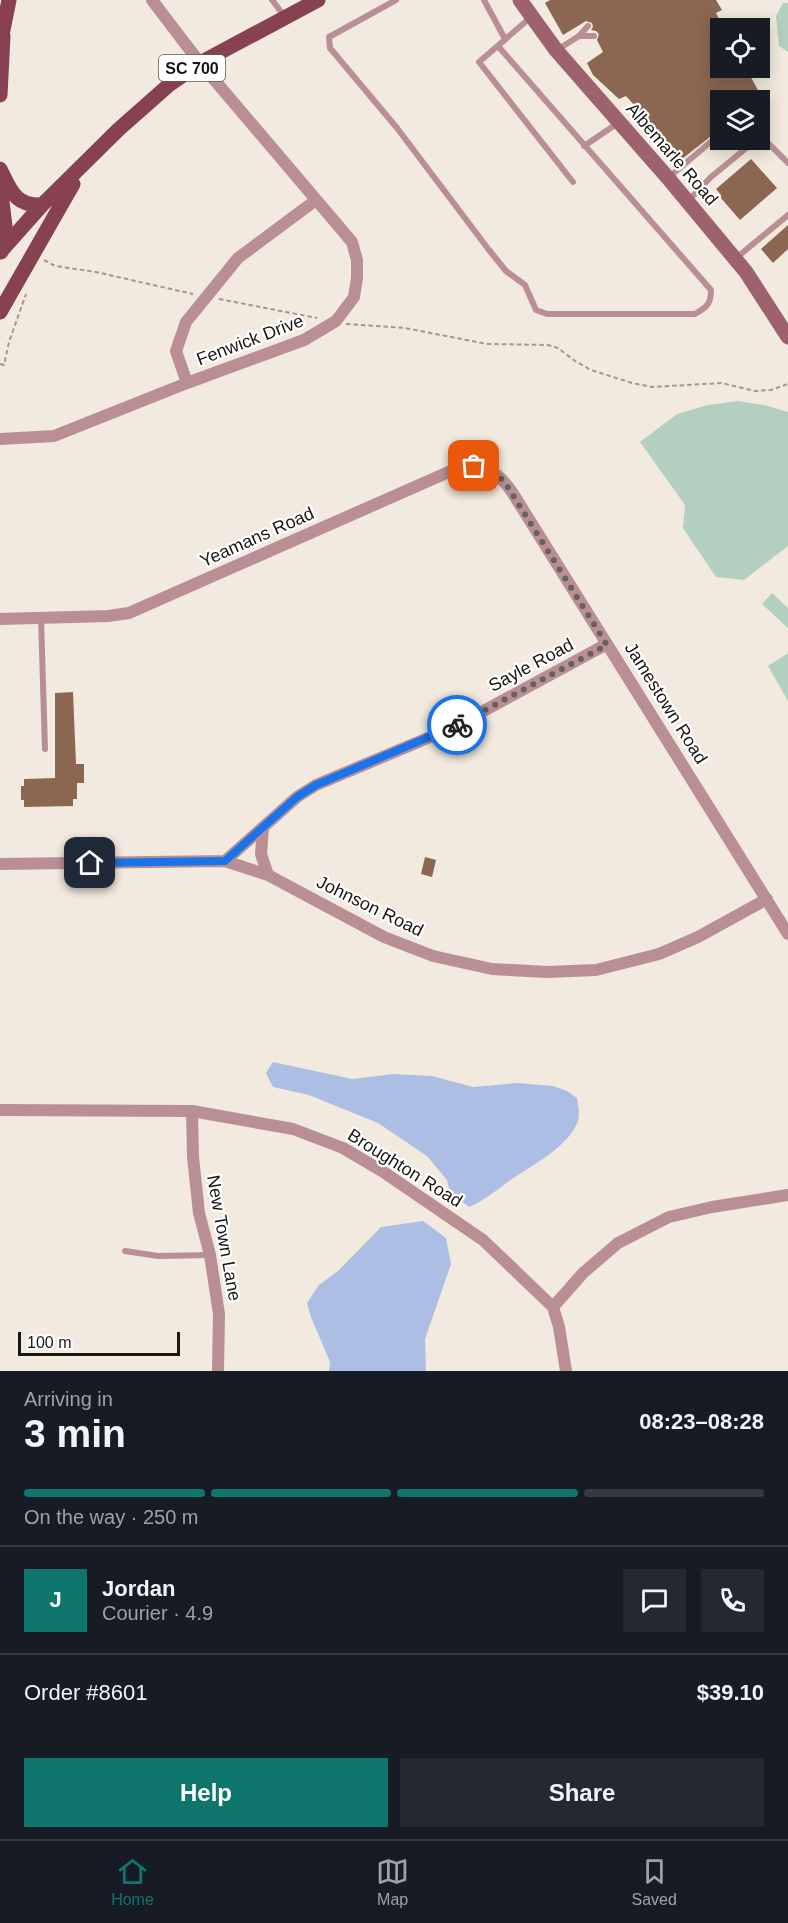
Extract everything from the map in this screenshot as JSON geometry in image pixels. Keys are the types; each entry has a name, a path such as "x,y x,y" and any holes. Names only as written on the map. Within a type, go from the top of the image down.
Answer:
{"main road":[{"path":"0,95 1,41 9,0"},
{"name":"SC 700","path":"0,254 42,205 120,129 171,84 200,63 318,0"},
{"name":"SC 700","path":"0,312 58,207 86,164"},
{"path":"0,169 14,195 22,203 42,205"},
{"path":"0,186 5,226 0,254"}],"street":[{"name":"Fenwick Drive","path":"0,439 54,436 304,340 336,321 354,297 357,260 352,242 200,63 152,0"},
{"name":"Albemarle Road","path":"520,0 556,50 668,178 735,259 788,336"},
{"path":"188,383 176,351 186,322 238,258 316,200"},
{"name":"Yeamans Road","path":"0,619 108,616 129,613 460,467 474,466 493,472 512,492"},
{"name":"Jamestown Road","path":"512,492 788,934"},
{"name":"Sayle Road","path":"225,861 297,797 316,785 454,727 607,645"},
{"path":"262,828 261,854 268,875"},
{"name":"Johnson Road","path":"0,864 225,861 268,875 384,937 433,956 492,969 547,972 596,970 659,954 698,938 767,899"},
{"name":"Broughton Road","path":"0,1110 192,1111 293,1129 343,1148 382,1171 483,1240 553,1307"},
{"name":"New Town Lane","path":"192,1111 193,1157 199,1213 210,1256 219,1314 218,1371"},
{"path":"566,1371 560,1328 553,1307 583,1273 618,1244 669,1217 712,1207 788,1195"}],"lane":[{"path":"272,0 286,17"},
{"path":"396,0 329,37 330,48 397,128 506,271 525,285 536,310 547,314 695,314 706,308 711,299 711,290 498,46"},
{"path":"484,0 505,39"},
{"path":"531,16 479,62 573,182"},
{"path":"556,50 579,36 588,26"},
{"path":"579,36 594,36"},
{"path":"584,146 619,122"},
{"path":"688,202 711,177 756,140 765,140 788,164"},
{"path":"668,178 710,142"},
{"path":"735,259 788,215"},
{"path":"41,618 45,749"},
{"path":"125,1251 158,1256 210,1256"}],"path":[{"path":"42,259 55,266 96,272 206,297 353,325 405,328 487,344 548,345 558,348 591,370 652,387 721,383 755,391 771,390 788,384"},
{"path":"0,364 4,365 9,342 26,293"}],"green space":[{"path":"783,3 788,3 788,52 779,46 776,16"},
{"path":"738,401 788,412 788,546 744,580 716,577 683,528 685,505 640,442 677,414 708,405"},
{"path":"772,593 788,608 788,628 762,604"},
{"path":"788,653 788,701 768,666"}],"water":[{"path":"273,1062 352,1079 393,1074 432,1076 473,1087 517,1083 553,1086 577,1098 579,1118 567,1139 559,1147 486,1198 469,1207 450,1193 447,1180 427,1156 378,1123 309,1095 273,1087 266,1073"},
{"path":"423,1221 446,1238 451,1264 425,1339 426,1371 329,1371 330,1362 307,1303 319,1285 338,1271 381,1227"}],"building":[{"path":"550,0 716,0 722,10 716,13 719,18 710,18 710,78 751,78 758,90 710,90 710,137 677,163 659,143 663,139 653,128 647,130 631,113 637,108 626,96 619,99 593,75 587,63 603,52 597,40 599,34 591,30 592,23 586,21 563,35 545,3"},
{"path":"751,159 777,188 740,220 716,189"},
{"path":"788,225 788,249 773,263 761,249"},
{"path":"73,692 76,764 84,764 84,783 77,783 77,799 73,799 73,806 24,807 24,800 21,800 21,786 24,786 24,779 55,778 55,693"},
{"path":"425,857 436,860 432,877 421,874"}],"way so far":[{"path":"457,725 607,645 504,481 493,472 474,466"}],"route":[{"path":"90,863 225,861 297,797 316,785 457,725"}]}
